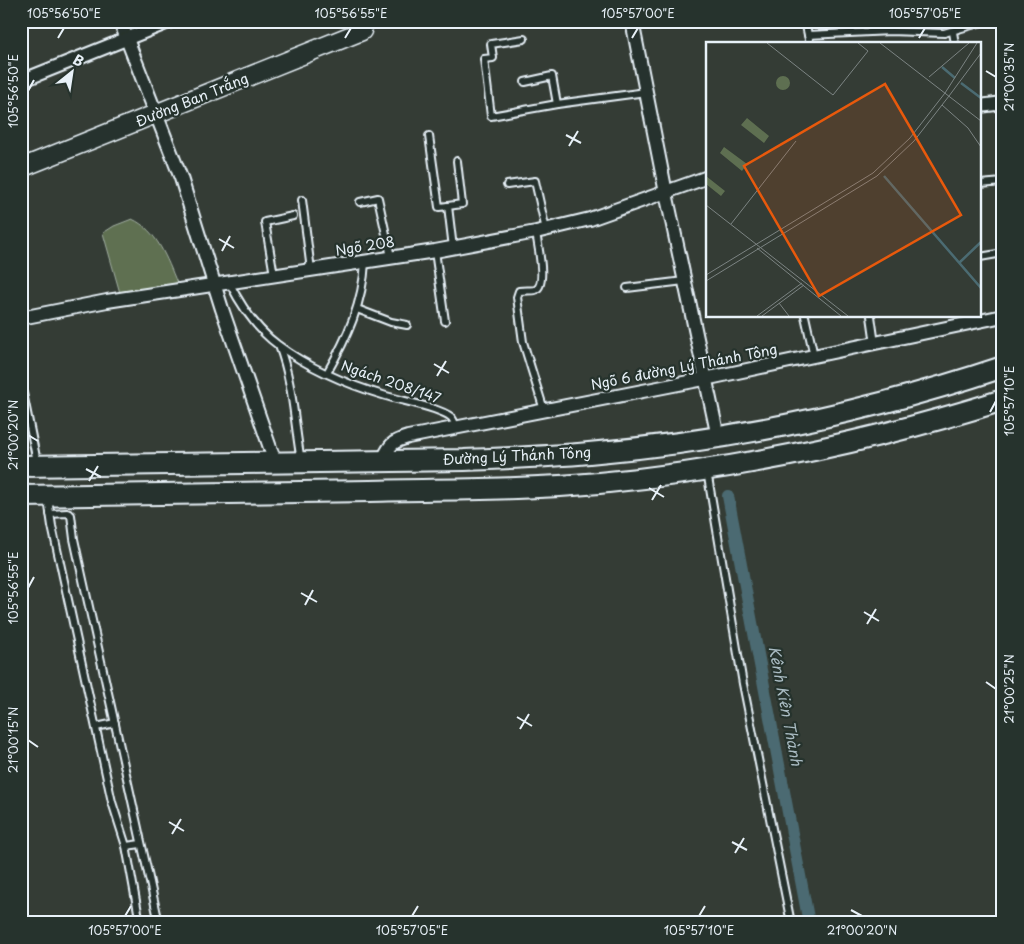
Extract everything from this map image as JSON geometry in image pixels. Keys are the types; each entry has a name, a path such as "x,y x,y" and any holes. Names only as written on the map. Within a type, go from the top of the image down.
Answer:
{"main road":[{"name":"Đường Lý Thánh Tông","path":"29,466 490,459 590,453 718,437 868,407 1003,367"},
{"path":"21,496 49,505 601,483 706,470 792,455 914,427 1003,400"},
{"path":"490,459 494,488"}],"street":[{"path":"120,21 183,184 214,284 275,462"},
{"path":"21,81 172,21"},
{"path":"632,21 684,281 718,437"},
{"name":"Đường Ban Trắng","path":"21,168 362,31"},
{"path":"982,106 1003,103"},
{"name":"Ngõ 208","path":"21,318 107,301 435,251 541,231 590,219 706,178"},
{"name":"Ngõ 6 đường Lý Thánh Tông","path":"382,461 389,447 396,440 706,379 875,344 980,319 1003,316"}],"lane":[{"path":"805,21 810,42"},
{"path":"808,35 891,31 938,34 953,32 986,21"},
{"path":"953,32 955,42"},
{"path":"524,39 491,44 493,58 484,59 491,116 556,104 646,92"},
{"path":"525,82 552,76 556,104"},
{"path":"429,136 439,207 462,204 457,161"},
{"path":"507,185 535,182 541,231 541,281 540,287 536,290 519,291 517,297 523,342 544,410"},
{"path":"982,184 1003,182"},
{"path":"360,202 378,198 391,257"},
{"path":"302,200 311,270"},
{"path":"448,206 453,248"},
{"path":"274,275 265,222 293,216"},
{"path":"435,251 445,320"},
{"path":"982,257 1003,253"},
{"path":"327,373 348,332 357,309 364,280 365,262"},
{"path":"627,288 684,281"},
{"name":"Ngách 208/147","path":"229,282 250,318 279,345 327,373 370,391 446,415 453,420 456,428"},
{"path":"357,309 390,322 406,325"},
{"path":"805,318 814,356"},
{"path":"871,318 875,344"},
{"path":"279,345 288,373 296,417 301,462"},
{"path":"21,383 29,466"},
{"path":"706,470 743,684 791,923"},
{"path":"49,505 71,515 74,538 113,723 159,923"},
{"path":"49,505 98,726 112,802 127,846 140,923"},
{"path":"98,726 113,723"},
{"path":"127,846 140,844"}],"green space":[{"path":"132,219 141,224 155,238 165,255 177,283 120,293 103,233 114,226"}],"waterway":[{"name":"Kênh Kiên Thành","path":"728,496 809,923"}]}
